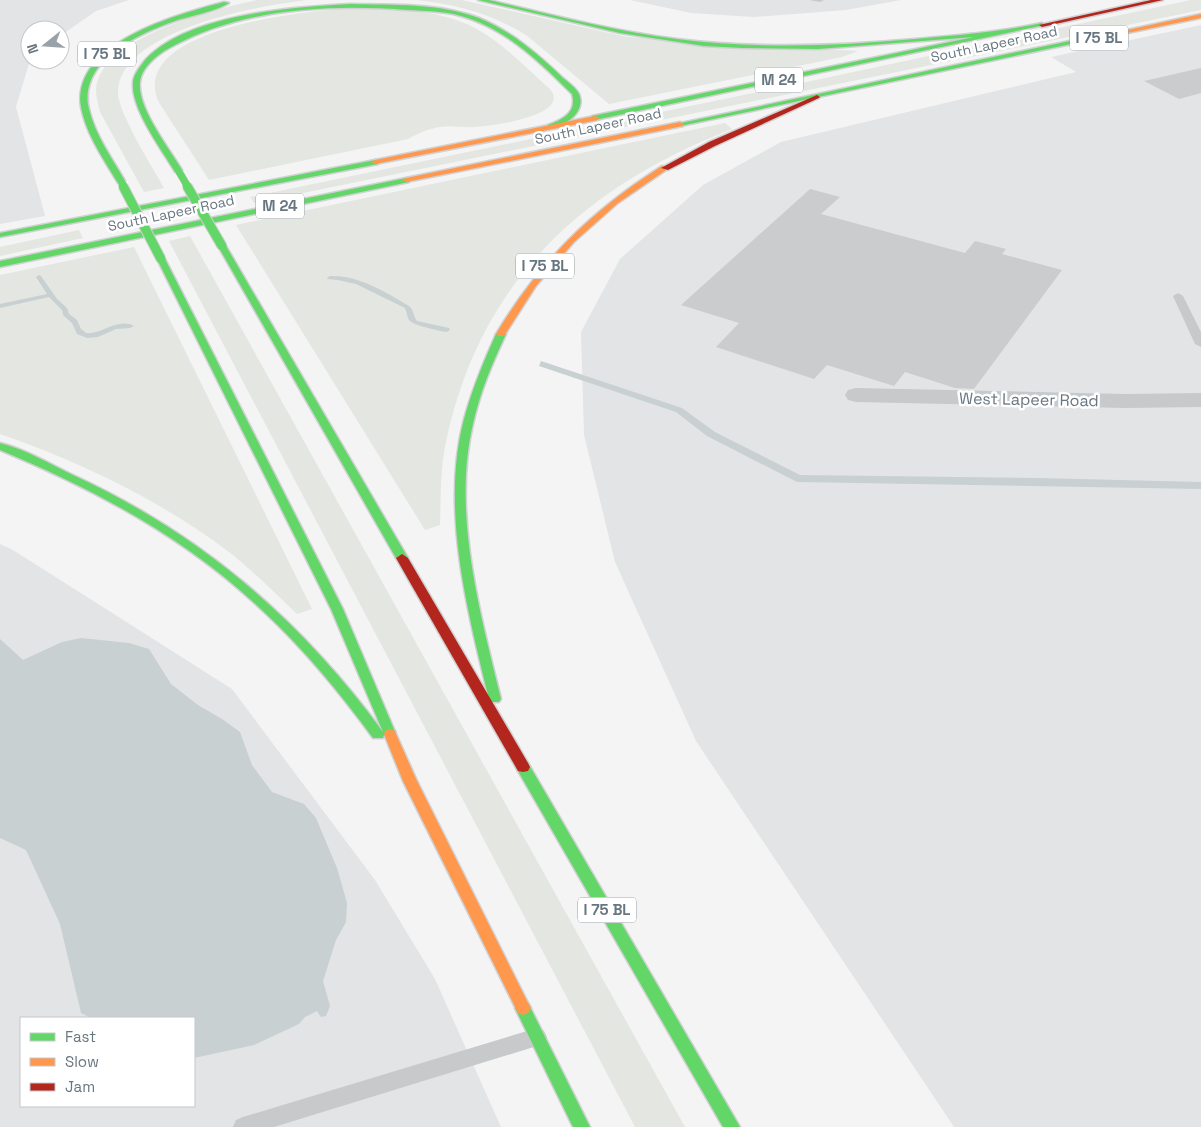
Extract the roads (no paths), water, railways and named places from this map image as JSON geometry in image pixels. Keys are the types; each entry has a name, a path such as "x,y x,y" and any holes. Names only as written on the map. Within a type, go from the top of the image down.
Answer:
{"main road":[{"name":"I 75 BL","path":"237,0 191,12 138,34 110,52 91,73 84,96 86,109 337,609 410,781 582,1127"},
{"name":"I 75 BL","path":"480,0 626,33 726,46 781,48 844,46 1007,32"},
{"name":"South Lapeer Road","path":"0,235 551,127 1160,0"},
{"path":"503,730 138,102 136,89 138,77 145,64 174,42 206,27 258,12 305,5 374,2 418,5 462,14 491,25 518,42 575,93 580,100 580,106 576,112 551,127"},
{"name":"South Lapeer Road","path":"0,264 817,97 1201,16"},
{"name":"I 75 BL","path":"732,1127 503,730 466,570 460,492 463,454 470,415 480,378 491,350 526,290 572,238 600,213 652,176 679,161 817,97"},
{"path":"0,446 34,458 108,493 160,524 218,564 290,629 326,666 354,700 410,781"}],"street":[{"name":"West Lapeer Road","path":"856,395 1125,401 1201,400"}],"lane":[{"path":"813,0 820,0"},
{"path":"1178,296 1201,344"},
{"path":"243,1127 538,1037"}],"waterway":[{"path":"39,277 51,295"},
{"path":"330,278 348,279 369,287 407,307 410,310 411,318 415,322 446,330"},
{"path":"0,306 51,295"},
{"path":"51,295 65,309 66,315 76,323 83,335 91,336 115,327 130,326"}]}
